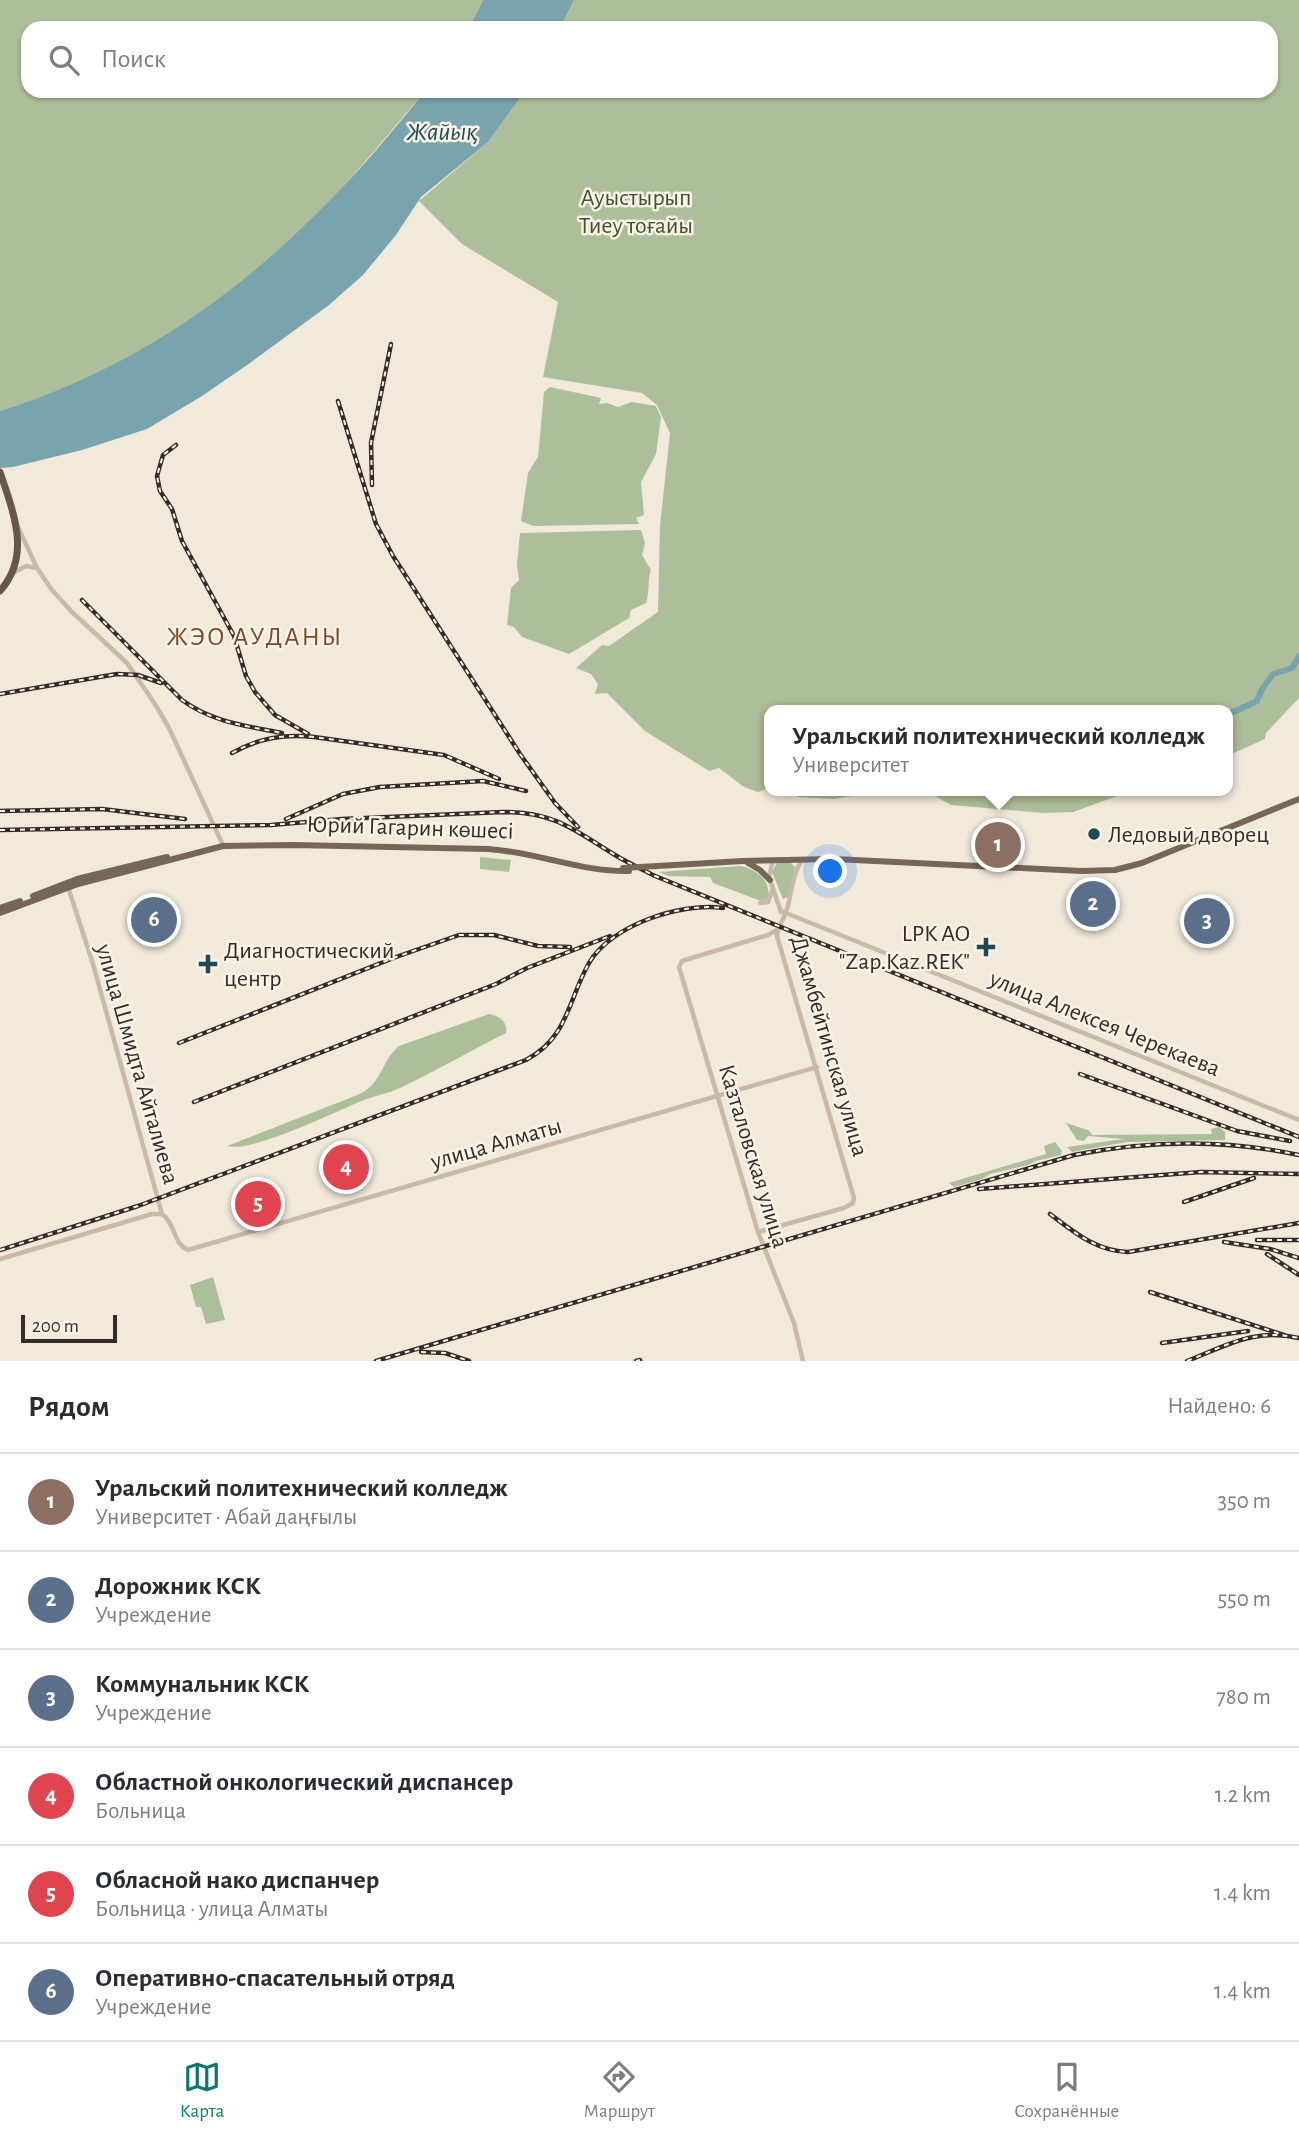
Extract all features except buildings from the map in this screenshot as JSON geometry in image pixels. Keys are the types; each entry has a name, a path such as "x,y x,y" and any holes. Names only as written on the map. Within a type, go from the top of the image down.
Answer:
{"highway":[{"path":"0,472 19,541 11,574 0,591"}],"main road":[{"name":"Юрий Гагарин көшесі","path":"68,885 222,846 237,845 497,850 596,870 804,859 1082,871 1115,870 1156,859 1299,799"},
{"name":"Юрий Гагарин көшесі","path":"0,910 68,885 222,842 495,846 626,869"},
{"path":"743,861 753,865 770,880"}],"street":[{"path":"15,519 37,568 52,590 136,674 169,728 222,842"},
{"path":"11,574 26,566 37,568"},
{"name":"Джамбейтинская улица","path":"758,1232 850,1205 854,1200 853,1189 778,942 783,912 797,869 804,859"},
{"path":"773,860 769,870 770,880 783,912"},
{"name":"улица Шмидта Айталиева","path":"68,885 110,1024 162,1214 170,1220 178,1243 185,1249"},
{"path":"760,903 770,900 773,888"},
{"name":"улица Алексея Черекаева","path":"783,912 1299,1120"},
{"name":"Казталовская улица","path":"778,930 682,961 679,970 758,1232 786,1301 803,1361"},
{"name":"улица Алматы","path":"185,1249 199,1248 817,1067"},
{"path":"0,1259 152,1214 162,1214"}],"green space":[{"path":"0,0 483,0 472,21 21,21 21,98 419,98 330,201 289,242 238,286 174,331 107,369 72,385 0,411"},
{"name":"Ауыстырып Тиеу тоғайы","path":"574,0 1299,0 1299,698 1266,733 1265,739 1233,753 1233,705 764,705 764,790 758,792 744,787 719,768 709,771 645,731 607,693 595,694 598,684 591,674 576,668 602,645 609,646 658,612 660,526 670,433 657,405 642,393 543,377 558,302 462,244 419,201 488,142 520,98 1278,98 1278,21 564,21"},
{"path":"550,387 601,398 599,404 607,403 618,407 632,402 656,406 661,417 656,454 641,482 644,515 636,518 639,524 533,526 521,521 528,473 538,457 544,392"},
{"path":"641,530 645,543 642,555 651,570 648,595 646,603 631,610 629,618 569,654 522,637 514,627 507,625 511,588 519,580 517,565 520,533"},
{"path":"797,796 852,796 833,799"},
{"path":"935,796 1117,796 1073,812 1044,813 951,805"},
{"path":"480,857 511,860 509,872 480,869"},
{"path":"790,862 795,867 788,897 783,899 772,872 777,863"},
{"path":"740,866 762,877 768,887 768,899 761,901 713,883 710,877 669,876 659,872"},
{"path":"489,1014 502,1020 506,1025 506,1033 413,1081 272,1138 238,1147 227,1146 360,1094 373,1084 399,1046"},
{"path":"1066,1123 1088,1130 1093,1135 1212,1134 1211,1129 1219,1127 1225,1132 1225,1140 1127,1142 1072,1152 1067,1147 1124,1139 1088,1136 1084,1141 1077,1140"},
{"path":"1055,1142 1062,1151 1061,1155 990,1174 954,1187 949,1183 1046,1154 1044,1146"},
{"path":"213,1277 225,1320 206,1324 201,1307 196,1307 190,1285"}],"water":[{"path":"483,0 574,0 564,21 472,21"},
{"name":"Жайық","path":"419,98 520,98 488,142 421,197 396,235 363,275 329,305 250,363 147,429 82,450 0,468 0,411 66,387 127,357 184,323 237,284 288,241 336,195"}],"waterway":[{"path":"1233,712 1257,701 1273,674 1292,668 1299,656"}],"railway":[{"path":"372,485 371,443 391,344"},
{"path":"338,401 376,524 393,556 520,754 555,803 578,827"},
{"path":"176,445 163,455 157,476 160,491 172,509 182,541 234,636 246,676 255,692 275,715 308,734"},
{"path":"82,600 182,700 217,718 282,733"},
{"path":"0,694 117,674 138,675 161,683"},
{"path":"232,753 272,738 314,737 444,755 499,779"},
{"path":"286,819 343,794 380,787 483,781 526,791"},
{"path":"0,811 102,809 185,819"},
{"path":"0,830 271,825 503,812 537,815 575,830 655,876 1299,1137"},
{"path":"0,1250 138,1206 526,1060 551,1041 589,963 599,949 613,938 630,927 668,913 706,907 723,908"},
{"path":"179,1043 396,957 459,935 494,935 538,946 570,947"},
{"path":"194,1102 496,984 527,968 610,936"},
{"path":"1080,1074 1237,1131 1290,1141"},
{"path":"376,1361 1074,1155 1131,1146 1187,1143 1243,1146 1299,1155"},
{"path":"979,1189 1201,1172 1299,1174"},
{"path":"1184,1202 1254,1178"},
{"path":"1050,1214 1096,1244 1128,1252 1299,1223"},
{"path":"1257,1240 1299,1240"},
{"path":"1224,1242 1270,1249 1299,1258"},
{"path":"1267,1254 1299,1275"},
{"path":"1150,1292 1284,1335"},
{"path":"1162,1343 1248,1331"},
{"path":"1187,1361 1255,1337 1283,1335 1299,1338"},
{"path":"421,1352 445,1353 469,1361"},
{"path":"636,1361 640,1360"}],"place":[{"name":"Ледовый дворец","path":"1094,834"},
{"name":"Уральский политехнический колледж","path":"998,845"},
{"name":"Дорожник КСК","path":"1093,904"},
{"name":"Оперативно-спасательный отряд","path":"154,920"},
{"name":"Коммунальник КСК","path":"1207,921"},
{"name":"LPK AO \"Zap.Kaz.REK\"","path":"986,947"},
{"name":"Диагностический центр","path":"208,964"},
{"name":"Областной онкологический диспансер","path":"346,1167"},
{"name":"Обласной нако диспанчер","path":"258,1204"}],"district":[{"name":"ЖЭО АУДАНЫ","path":"255,636"}]}
